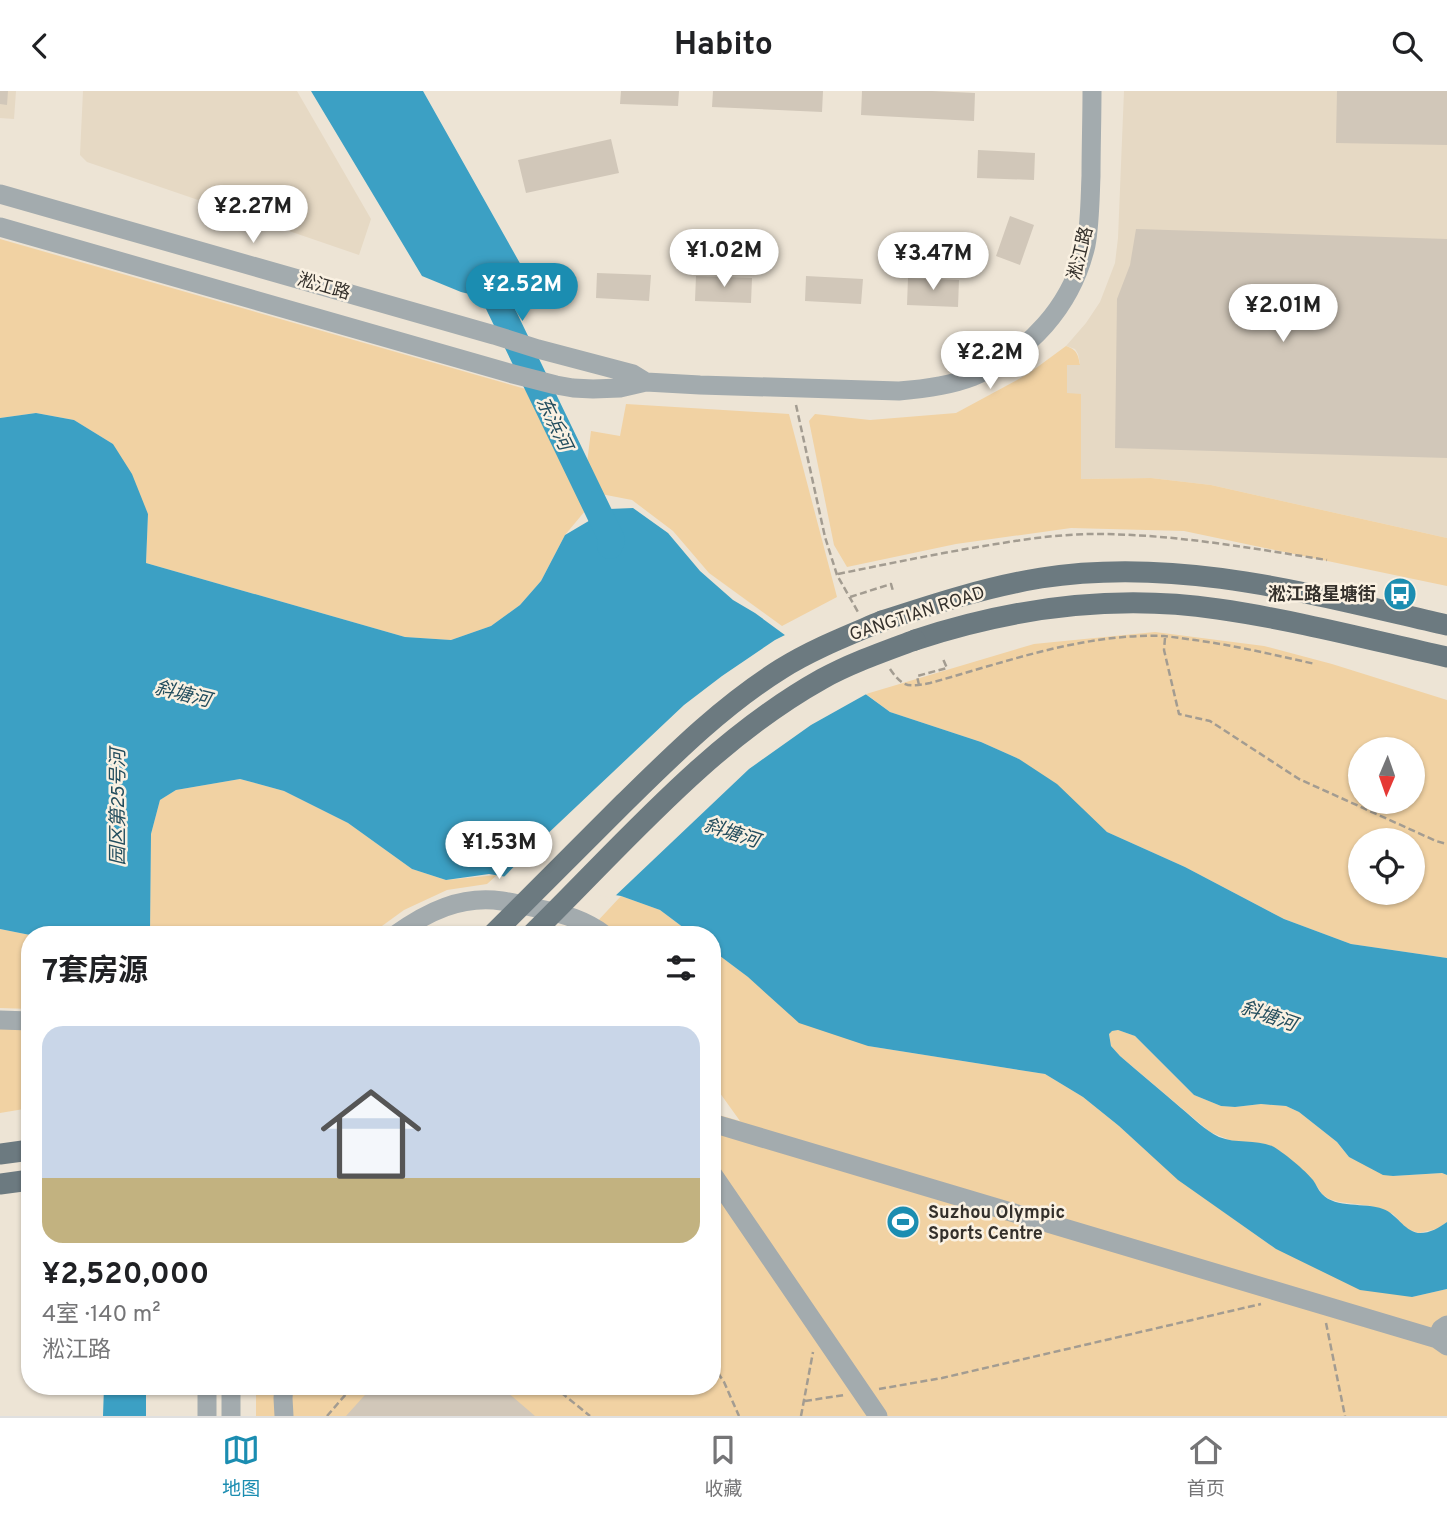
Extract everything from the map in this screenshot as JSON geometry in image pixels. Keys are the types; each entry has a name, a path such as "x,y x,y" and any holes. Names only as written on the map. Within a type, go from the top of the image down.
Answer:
{"main road":[{"name":"GANGTIAN ROAD","path":"501,926 651,776 715,717 745,694 782,669 824,646 882,621 940,602 986,589 1043,578 1100,573 1178,573 1288,589 1447,625"},
{"name":"GANGTIAN ROAD","path":"540,926 659,807 749,728 822,679 869,657 947,629 1052,607 1161,604 1216,608 1275,618 1447,657"},
{"path":"0,1154 21,1151"},
{"path":"0,1184 21,1181"}],"street":[{"name":"淞江路","path":"0,227 469,362 573,388 620,388 646,382 900,391 928,388 971,377 1023,348 1052,318 1074,284 1086,244 1090,204 1092,91"},
{"name":"淞江路","path":"0,194 632,374 646,382"},
{"path":"469,362 485,332"},
{"path":"407,926 437,910 478,900 501,901 569,915 593,926"},
{"path":"0,1020 21,1020"},
{"path":"721,1126 1444,1337"},
{"path":"721,1186 878,1416"},
{"path":"207,1395 207,1416"},
{"path":"231,1395 231,1416"},
{"path":"283,1395 284,1416"}],"path":[{"path":"837,575 1026,539 1094,534 1221,543 1327,560"},
{"path":"850,597 891,584 893,591"},
{"path":"1165,636 1164,650 1179,715 1210,721 1299,779 1447,844"},
{"path":"919,685 917,677 947,668 943,659"},
{"path":"869,1391 942,1378 1271,1302"},
{"path":"1325,1317 1345,1416"},
{"path":"801,1416 818,1328"},
{"path":"721,1378 739,1416"},
{"path":"805,1401 854,1393"},
{"path":"327,1416 345,1395"},
{"path":"564,1395 590,1416"}],"shaded area":[{"path":"0,91 16,91 14,119 0,118"},
{"path":"83,91 297,91 371,219 359,255 87,162 80,155"},
{"path":"1124,91 1447,91 1447,538 1211,485 1151,478 1081,479 1081,395 1067,394 1067,365 1080,364 1075,349 1066,346 1100,302 1115,263"},
{"path":"0,239 529,390 585,511 565,535 541,581 520,605 491,626 451,640 405,637 146,563 148,514 113,444 74,420 36,413 0,418"},
{"path":"1066,346 1076,353 1080,365 1067,365 1067,393 1081,394 1081,479 1151,478 1211,485 1447,538 1447,586 1184,531 1071,528 956,544 847,567 834,545 809,421 815,414 870,420 956,413 1028,374"},
{"path":"626,404 789,414 837,597 782,626 709,573 673,531 632,500 601,494 586,471 591,431 620,436"},
{"path":"1155,632 1264,646 1447,700 1447,958 1351,944 1284,919 1185,867 1107,832 1019,759 981,742 890,712 866,694 1034,644"},
{"path":"240,779 284,791 348,823 412,869 446,880 497,875 487,884 447,890 404,910 382,926 150,926 151,834 160,800 176,790"},
{"path":"621,896 660,910 681,926 593,926"},
{"path":"0,929 21,933 21,1009 0,1008"},
{"name":"Suzhou Olympic Sports Centre","path":"721,957 748,977 868,1046 1045,1074 1083,1097 1179,1180 1276,1249 1412,1297 1447,1289 1447,1416 256,1416 256,1395 721,1395 721,1116 740,1121 721,1095"},
{"path":"0,1027 21,1028 21,1110 0,1113"},
{"path":"1118,1030 1135,1036 1194,1095 1221,1106 1286,1106 1299,1112 1337,1142 1349,1157 1393,1176 1447,1175 1447,1222 1437,1229 1419,1233 1407,1229 1393,1214 1371,1206 1329,1199 1312,1179 1273,1147 1232,1141 1210,1132 1120,1056 1111,1046 1109,1034"}],"water":[{"path":"311,91 423,91 526,274 506,303 461,292 422,276"},
{"path":"36,413 74,420 113,444 132,474 148,514 146,563 405,637 451,640 491,626 520,605 541,581 565,535 609,509 633,508 668,533 700,571 733,600 755,613 890,712 981,742 1019,759 1057,784 1107,832 1185,867 1284,919 1351,944 1447,958 1447,1175 1383,1175 1349,1157 1337,1142 1299,1112 1286,1106 1261,1104 1221,1106 1194,1095 1135,1036 1118,1030 1109,1034 1111,1046 1120,1056 1204,1127 1225,1139 1272,1146 1305,1172 1328,1199 1383,1209 1408,1229 1418,1233 1426,1233 1447,1222 1447,1289 1412,1297 1360,1290 1276,1249 1178,1180 1083,1097 1045,1074 868,1046 799,1023 721,957 721,926 681,926 660,910 621,896 489,874 446,880 412,869 348,823 284,791 240,779 176,790 160,800 151,834 150,926 21,926 21,933 0,929 0,418"},
{"path":"104,1395 146,1395 146,1416 103,1416"}],"pier":[{"path":"789,633 870,692 811,725 749,769 613,898 502,879 684,705 722,676"}],"building":[{"path":"0,91 8,91 7,105 0,104"},
{"path":"621,91 679,91 678,106 620,104"},
{"path":"713,91 823,91 822,112 712,107"},
{"path":"862,91 975,93 974,121 861,115"},
{"path":"1337,91 1447,91 1447,145 1336,143"},
{"path":"611,139 619,173 526,193 518,160"},
{"path":"978,150 1035,153 1034,180 977,178"},
{"path":"1010,216 1034,225 1020,265 996,256"},
{"path":"1136,229 1447,239 1447,458 1115,448 1117,299 1130,265"},
{"path":"597,273 651,275 649,301 596,298"},
{"path":"696,276 752,278 751,303 695,301"},
{"path":"806,276 863,279 861,304 805,301"},
{"path":"908,278 959,280 958,307 907,305"},
{"path":"365,1395 510,1395 535,1416 346,1416"}],"waterway":[{"name":"东浜河","path":"479,269 612,540 610,546"}],"place":[{"name":"淞江路星塘街","path":"1400,594"},
{"name":"Suzhou Olympic Sports Centre","path":"903,1222"}],"water label":[{"name":"斜塘河","path":"183,693"},
{"name":"园区第25号河","path":"117,807"},
{"name":"斜塘河","path":"732,832"},
{"name":"斜塘河","path":"1269,1015"}]}
